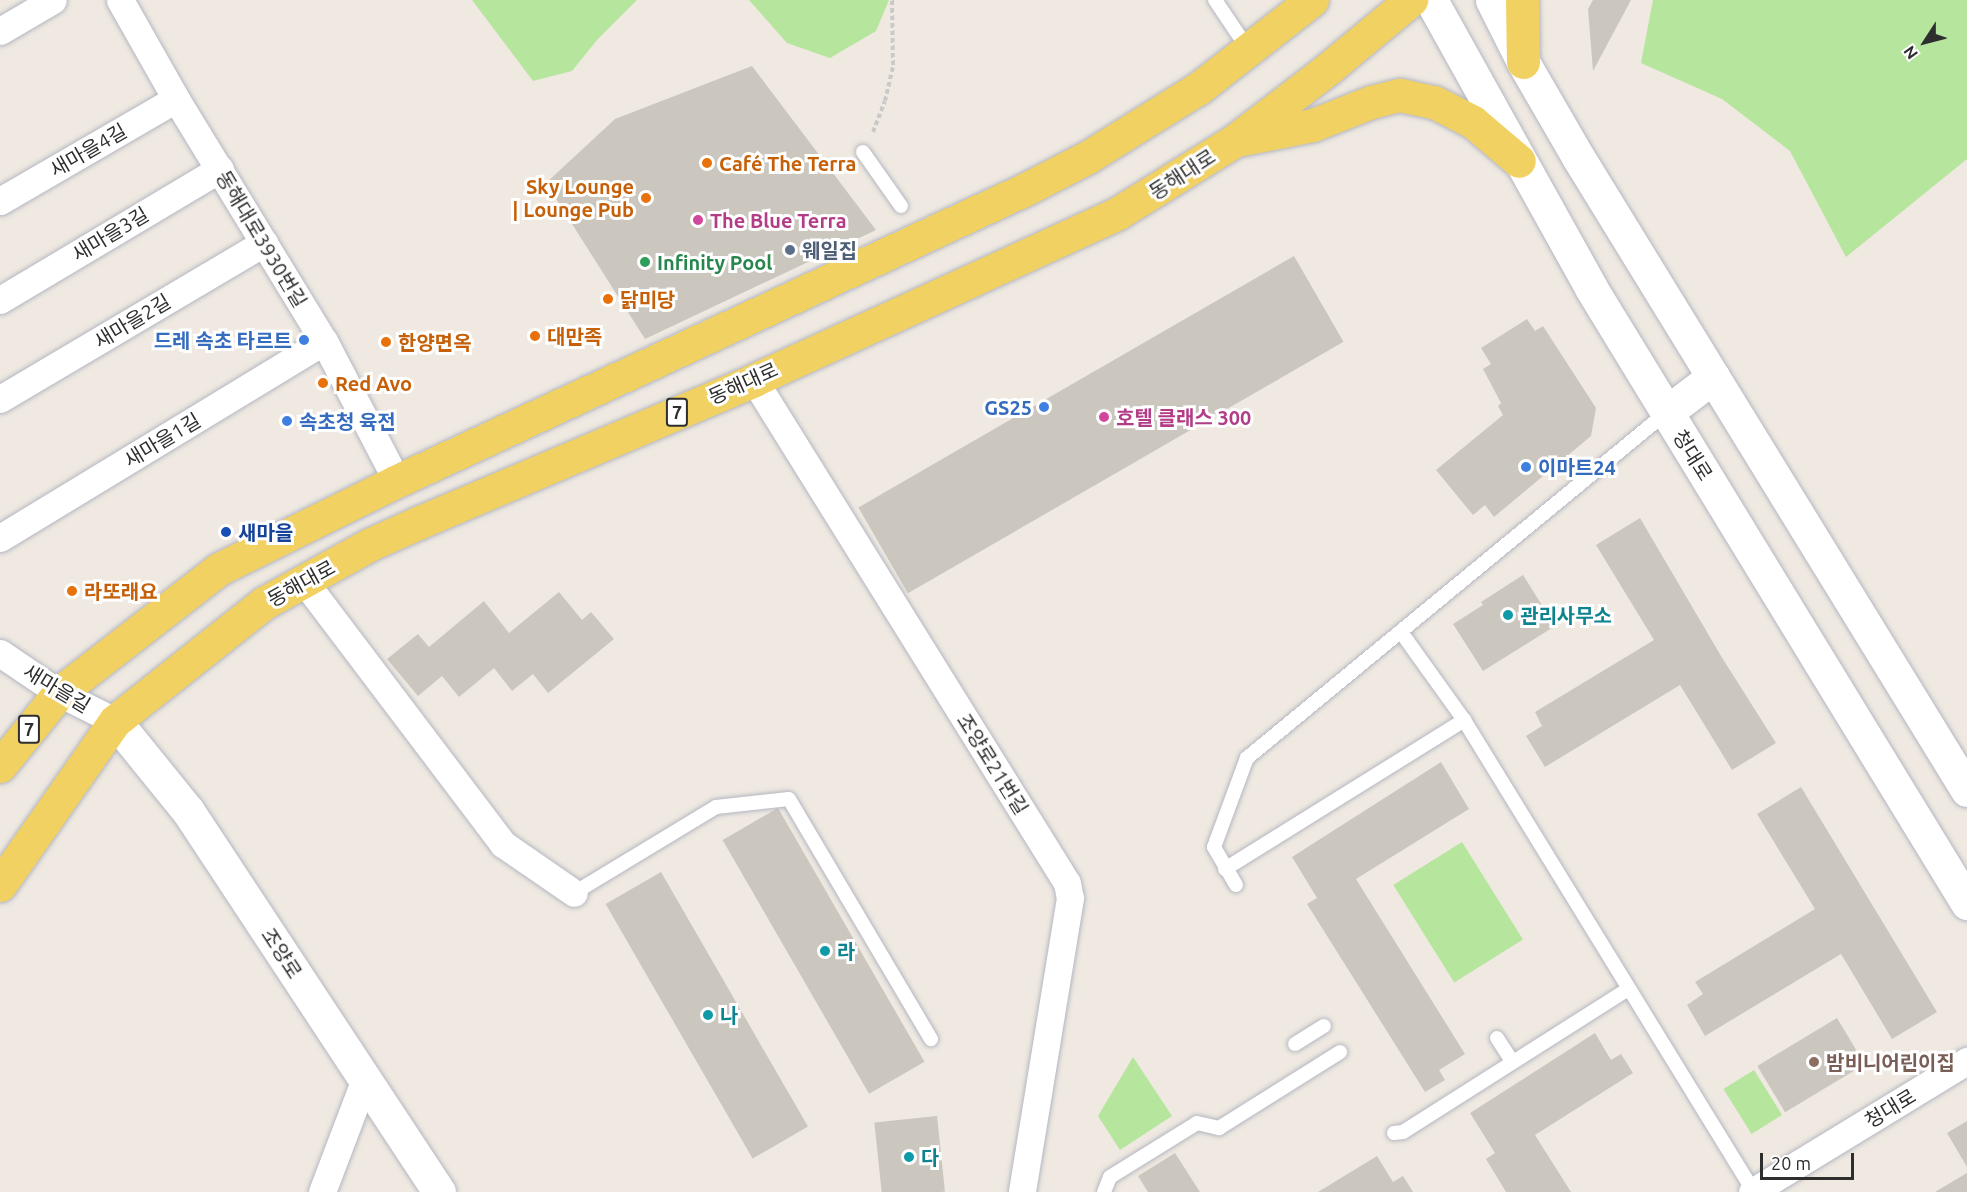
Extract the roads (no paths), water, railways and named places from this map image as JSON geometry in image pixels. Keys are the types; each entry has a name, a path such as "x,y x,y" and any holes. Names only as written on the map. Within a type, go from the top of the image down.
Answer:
{"main road":[{"name":"7","path":"0,766 59,693 219,569 397,481 1024,190 1145,122 1199,88 1250,51 1312,0"},
{"name":"동해대로","path":"0,885 115,721 264,603 420,522 754,380 1118,213 1234,141 1411,0"},
{"path":"1522,0 1523,62"},
{"path":"1234,141 1314,125 1371,102 1400,95 1434,102 1473,122 1519,160"}],"street":[{"path":"0,31 53,0"},
{"name":"동해대로3930번길","path":"120,0 176,99 324,341 397,481"},
{"name":"청대로","path":"1431,0 1591,288 1967,903"},
{"path":"1492,0 1523,62 1578,157 1967,790"},
{"name":"새마을4길","path":"0,201 176,99"},
{"name":"새마을3길","path":"0,300 220,169"},
{"name":"새마을2길","path":"0,399 264,243"},
{"name":"새마을1길","path":"0,538 324,341"},
{"path":"1667,412 1713,376"},
{"name":"조양로21번길","path":"754,380 1066,883 1070,898 1022,1192"},
{"path":"304,581 503,844 574,892"},
{"name":"새마을길","path":"0,653 59,693 115,721"},
{"name":"조양로","path":"115,721 188,811 439,1192"},
{"name":"청대로","path":"1753,1192 1967,1061"},
{"path":"322,1192 365,1079"}],"lane":[{"path":"1215,0 1250,51"},
{"path":"863,152 901,206"},
{"path":"1236,885 1214,847 1247,758 1667,412"},
{"path":"1401,632 1464,720 1753,1192"},
{"path":"1225,869 1464,720"},
{"path":"574,892 716,807 789,799 931,1039"},
{"path":"1394,1133 1403,1132 1628,988"},
{"path":"1295,1044 1324,1026"},
{"path":"1497,1038 1512,1061"},
{"path":"1104,1192 1110,1178 1197,1123 1219,1128 1340,1052"}],"place":[{"name":"Café The Terra","path":"707,163"},
{"name":"Sky Lounge | Lounge Pub","path":"646,198"},
{"name":"The Blue Terra","path":"698,220"},
{"name":"웨일집","path":"790,250"},
{"name":"Infinity Pool","path":"645,262"},
{"name":"닭미당","path":"608,299"},
{"name":"대만족","path":"535,336"},
{"name":"드레 속초 타르트","path":"304,340"},
{"name":"한양면옥","path":"386,342"},
{"name":"Red Avo","path":"323,383"},
{"name":"GS25","path":"1044,407"},
{"name":"호텔 클래스 300","path":"1104,417"},
{"name":"속초청 육전","path":"287,421"},
{"name":"이마트24","path":"1526,467"},
{"name":"새마을","path":"226,532"},
{"name":"라또래요","path":"72,591"},
{"name":"관리사무소","path":"1508,615"},
{"name":"라","path":"825,951"},
{"name":"나","path":"708,1015"},
{"name":"밤비니어린이집","path":"1814,1062"},
{"name":"다","path":"909,1157"}]}
